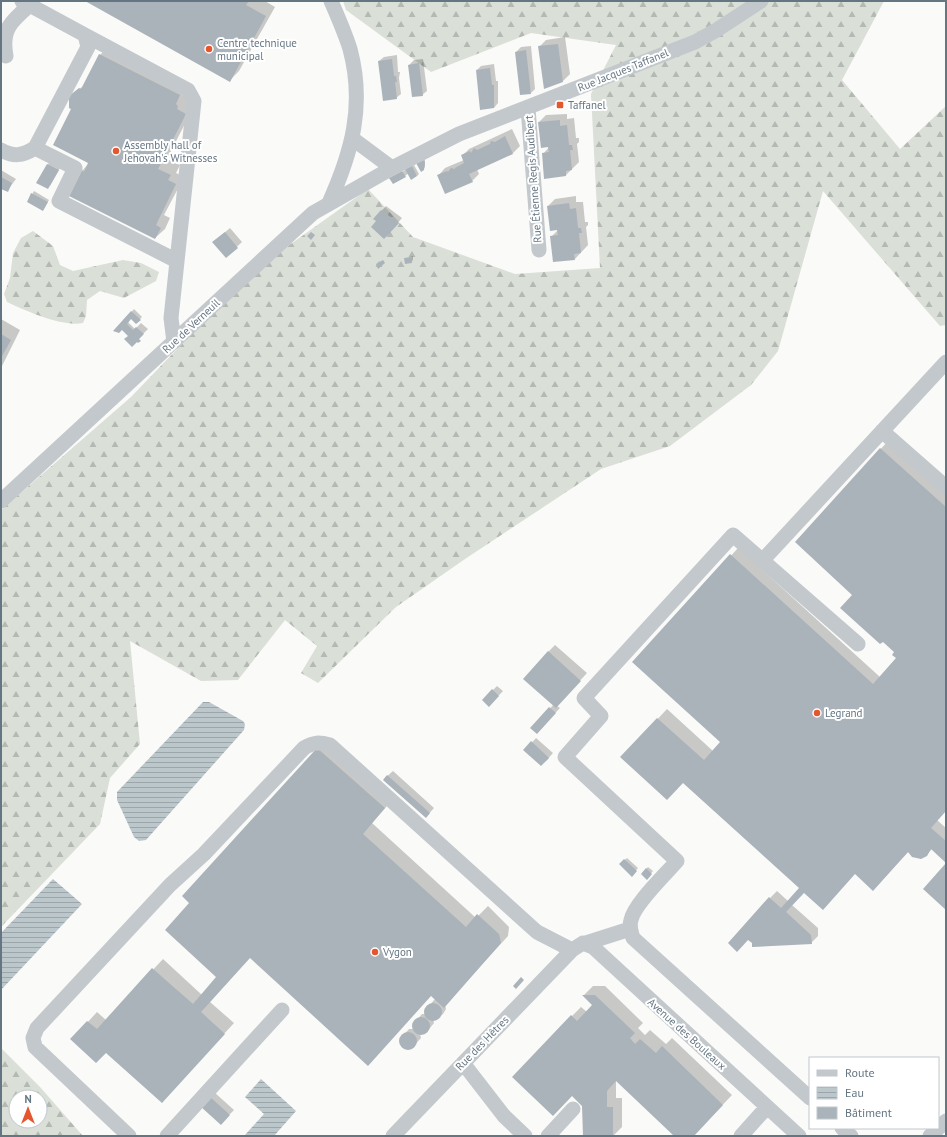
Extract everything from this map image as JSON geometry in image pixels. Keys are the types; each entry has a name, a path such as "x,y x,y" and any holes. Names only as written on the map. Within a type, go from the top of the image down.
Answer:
{"street":[{"path":"329,203 346,163 353,139 356,95 350,49 331,1"},
{"name":"Rue Jacques Taffanel","path":"392,168 459,134 695,42 715,31 761,1"},
{"path":"6,56 5,34 26,3 188,90 194,101 171,318 174,342"},
{"path":"1,150 12,156 25,154 35,148 88,47 85,35"},
{"name":"Rue Étienne Regis Audibert","path":"528,108 539,250"},
{"path":"353,139 392,168"},
{"path":"35,148 75,168 59,201 177,260"},
{"name":"Rue de Verneuil","path":"1,501 308,217 329,203 392,168"},
{"path":"762,561 946,362"},
{"path":"882,431 946,487"},
{"path":"809,1097 633,938 630,929 631,919 636,908 677,862 565,757 601,716 584,698 733,536 858,644"},
{"path":"129,1136 34,1047 33,1038 37,1028 170,885 204,854 304,748 312,743 320,742 330,745 538,932 572,950 580,944 630,929"},
{"name":"Avenue des Bouleaux","path":"586,943 593,947 799,1136"},
{"name":"Rue des Hêtres","path":"393,1136 572,950"},
{"path":"167,1136 282,1010"},
{"path":"463,1063 504,1116 525,1136"},
{"path":"741,1136 767,1107"},
{"path":"548,1136 573,1109"},
{"path":"843,1129 851,1136"},
{"path":"930,1136 937,1129"}],"green space":[{"path":"343,1 884,1 842,80 900,149 946,106 946,325 940,326 823,191 778,351 751,385 670,446 601,469 465,559 396,607 318,683 301,673 317,646 285,620 238,680 201,681 130,641 140,744 110,778 100,824 1,927 1,510 131,397 250,273 368,189 413,237 515,274 600,268 591,94 616,45 531,33 431,72 346,10"},
{"path":"33,231 53,246 60,265 73,271 123,260 141,263 159,272 156,281 124,298 100,291 87,300 86,316 83,323 65,323 24,310 7,302 4,294 10,278 13,253 21,238"},
{"path":"1,1048 42,1089 8,1089 8,1129 48,1129 48,1096 83,1136 1,1136"}],"water":[{"path":"203,702 209,702 243,721 245,724 244,730 146,840 139,841 134,837 117,800 117,792"},
{"path":"53,879 82,904 1,990 1,933"},
{"path":"261,1079 296,1111 274,1136 244,1136 264,1114 245,1097"}],"building":[{"name":"Centre technique municipal","path":"85,1 249,1 246,5 266,16 230,82"},
{"path":"558,44 563,82 544,89 538,46"},
{"path":"526,50 531,94 520,95 515,52"},
{"name":"Assembly hall of Jehovah's Witnesses","path":"99,54 180,95 176,104 178,106 177,109 186,114 158,169 171,175 168,180 176,184 156,225 161,228 155,239 69,196 82,170 84,172 88,163 53,145 71,109 69,108 69,96 79,88 81,89"},
{"path":"392,59 394,76 396,76 397,82 395,82 397,99 383,101 378,61"},
{"path":"419,63 423,96 412,97 408,65"},
{"path":"490,68 492,85 494,85 494,108 480,110 476,70"},
{"path":"560,120 560,126 567,125 569,145 572,145 573,150 570,150 572,170 566,171 566,176 544,179 542,153 549,152 548,147 541,148 538,122"},
{"path":"505,136 513,154 469,174 473,182 445,194 437,175 447,171 448,172 451,168 455,169 464,163 461,155 470,151 471,153 474,148 477,150 490,144 491,141 495,142"},
{"path":"423,160 425,162 424,170 421,172 416,163"},
{"path":"47,164 59,170 48,189 36,183"},
{"path":"412,166 417,176 411,180 405,169"},
{"path":"402,171 406,177 393,184 389,178"},
{"path":"1,177 12,183 8,192 1,189"},
{"path":"31,193 48,202 43,211 27,202"},
{"path":"569,203 570,209 576,208 578,228 581,228 582,233 579,233 581,253 574,254 575,260 553,262 550,236 558,235 557,230 550,231 547,206"},
{"path":"381,210 399,223 384,239 371,227 376,221 373,219"},
{"path":"225,232 238,248 226,258 212,242"},
{"path":"311,232 315,235 311,240 307,236"},
{"path":"411,257 412,263 405,264 404,258"},
{"path":"383,260 385,263 378,269 376,264"},
{"path":"131,311 141,320 136,324 131,319 127,324 133,330 136,327 144,334 139,339 141,341 138,343 137,342 132,347 124,339 128,336 122,330 119,333 113,331"},
{"path":"1,334 11,340 1,358"},
{"name":"Legrand","path":"880,448 946,507 946,811 931,828 946,841 946,863 931,849 927,856 921,859 912,857 908,852 873,891 855,874 823,910 804,893 786,912 811,935 812,944 752,947 752,943 748,940 737,952 728,943 769,897 781,908 799,888 683,783 667,800 620,757 657,718 704,760 720,742 632,662 730,554 873,684 896,658 892,655 894,652 883,642 880,644 840,608 852,595 795,542"},
{"path":"548,651 581,681 556,708 523,679"},
{"path":"492,689 499,696 489,707 482,700"},
{"path":"549,707 556,713 537,734 530,728"},
{"path":"531,741 549,758 541,766 523,750"},
{"path":"317,748 385,808 363,834 466,927 477,914 499,934 501,943 444,1008 431,996 368,1066 250,958 201,1012 225,1034 162,1103 106,1053 96,1063 70,1039 87,1021 97,1029 152,968 193,1004 216,977 165,930 189,903 182,896"},
{"path":"387,775 430,813 426,818 383,780"},
{"path":"624,859 637,871 632,877 619,864"},
{"path":"946,863 946,910 923,889"},
{"path":"646,868 652,874 647,880 641,874"},
{"path":"521,977 524,980 516,989 513,986"},
{"path":"582,995 595,995 635,1033 630,1038 635,1044 640,1039 656,1053 662,1046 723,1105 694,1136 674,1136 616,1081 607,1091 607,1107 613,1107 613,1136 583,1136 582,1106 572,1096 553,1116 512,1077 571,1015 577,1021 592,1005"},
{"path":"433,1003 439,1006 442,1012 439,1018 433,1021 427,1018 424,1012 427,1006"},
{"path":"421,1017 427,1020 430,1026 427,1032 421,1035 415,1032 412,1026 415,1020"},
{"path":"408,1032 414,1035 417,1041 414,1047 408,1050 402,1047 399,1041 402,1035"},
{"path":"209,1096 230,1115 221,1125 200,1106"}],"place":[{"name":"Centre technique municipal","path":"209,49"},
{"name":"Taffanel","path":"560,105"},
{"name":"Assembly hall of Jehovah's Witnesses","path":"116,151"},
{"name":"Legrand","path":"817,713"},
{"name":"Vygon","path":"375,952"}]}
